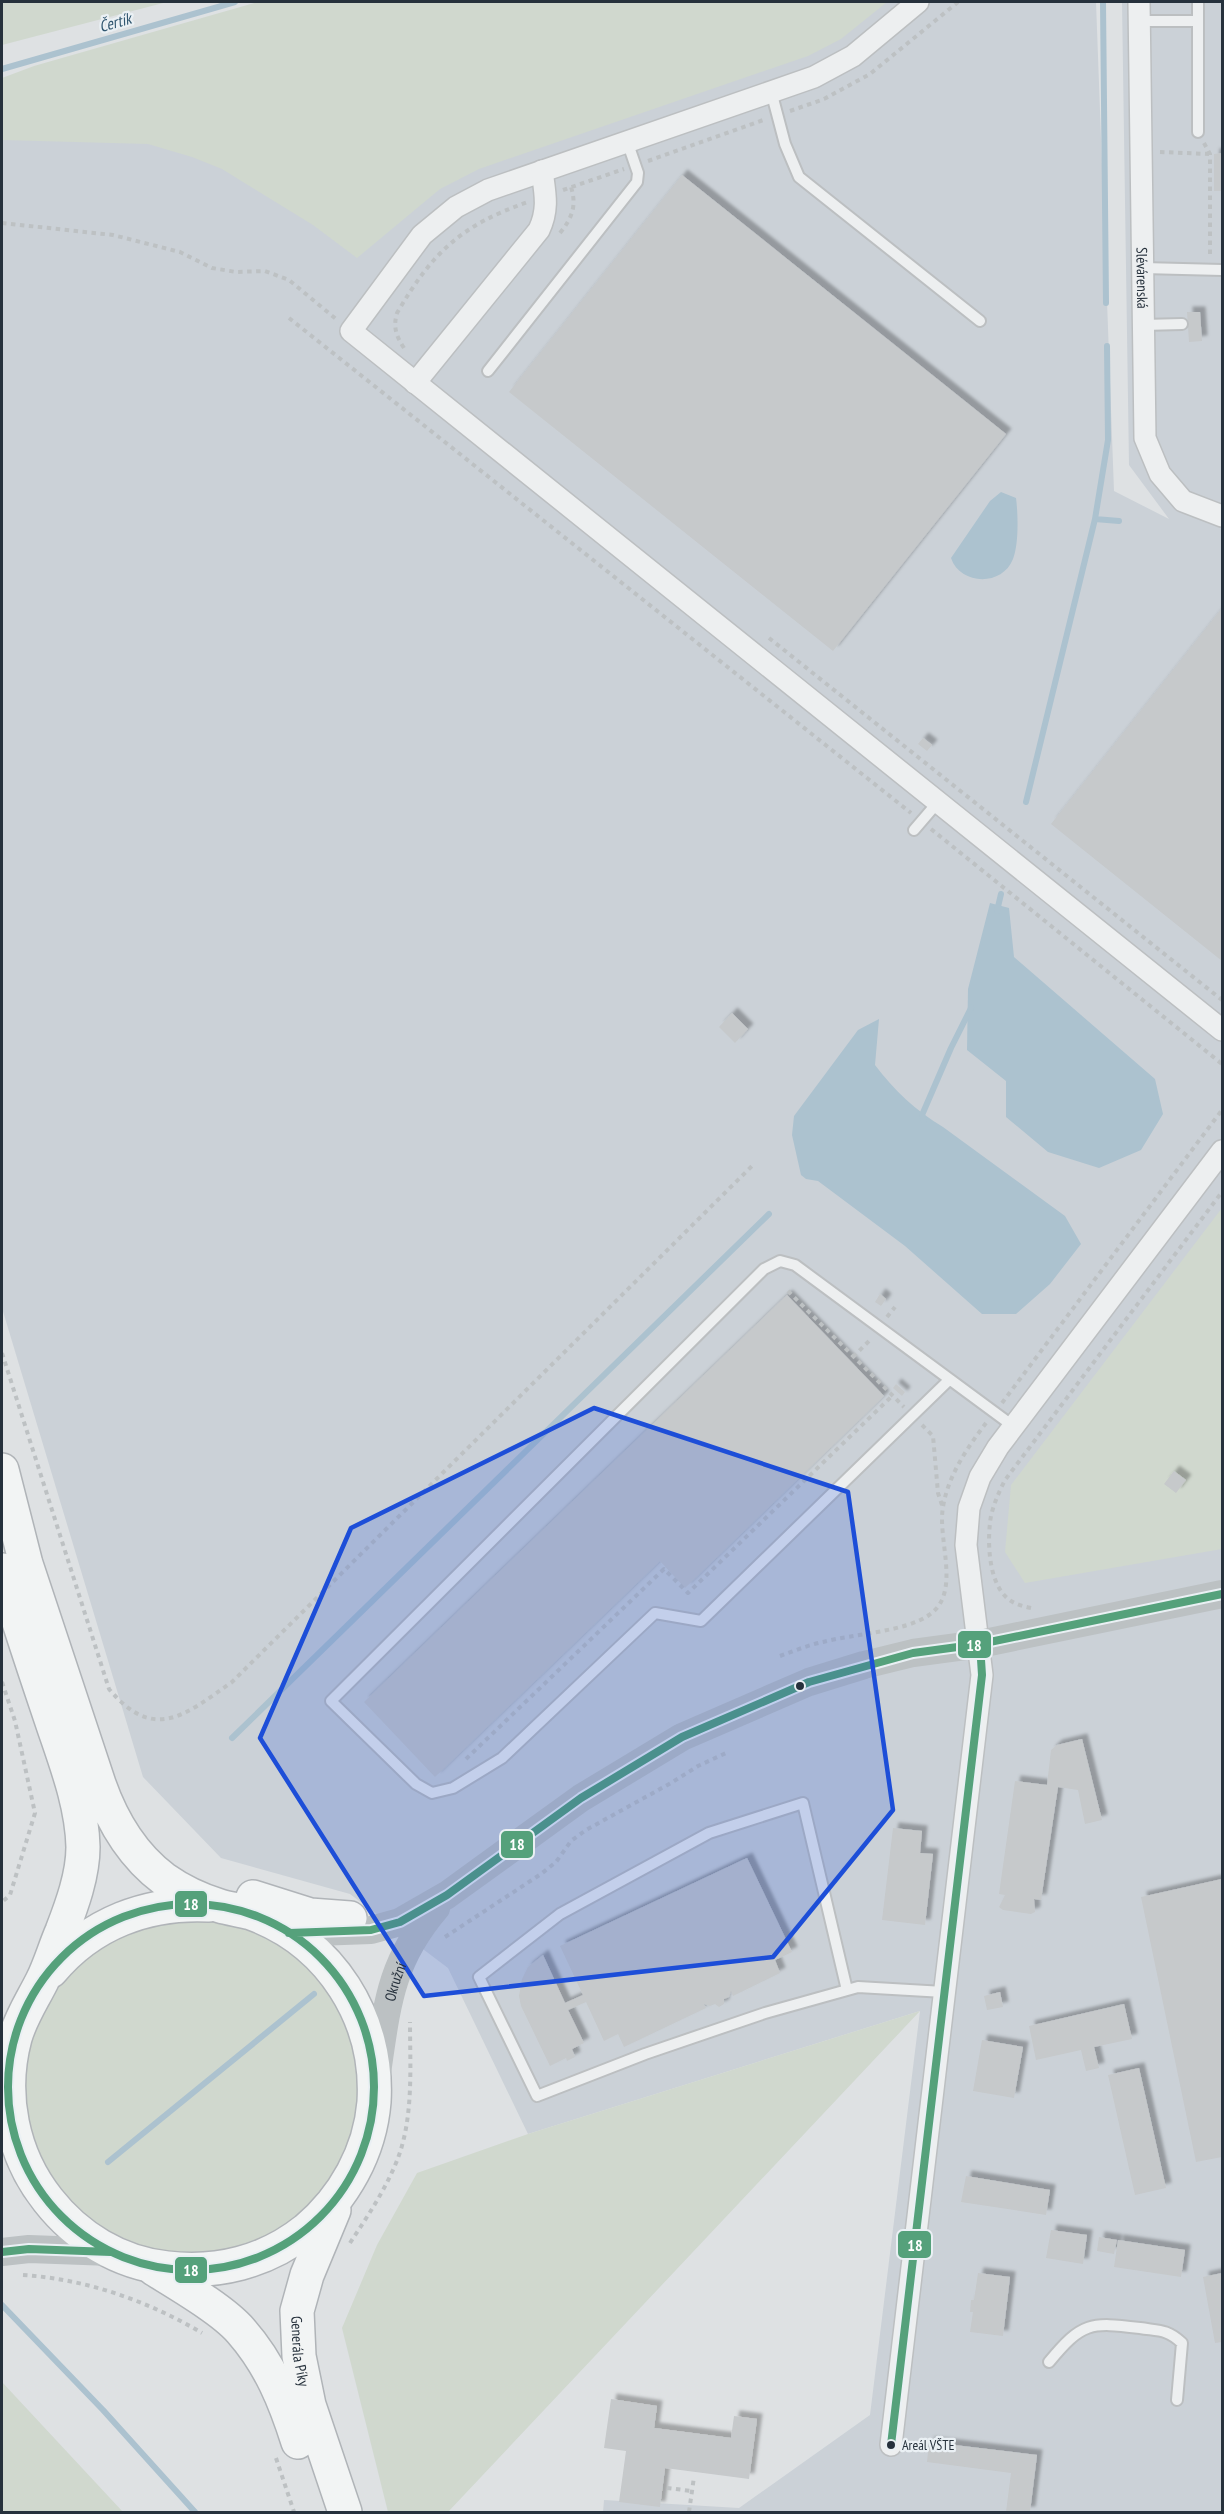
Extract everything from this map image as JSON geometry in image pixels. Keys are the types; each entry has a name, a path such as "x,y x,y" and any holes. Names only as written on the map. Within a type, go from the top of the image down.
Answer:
{"highway":[{"path":"2,1469 26,1564 105,1802 131,1847 158,1874 182,1890 218,1905 250,1913 309,1946 332,1968 350,1994 363,2022 372,2052 375,2084 373,2112 367,2140 357,2166 341,2194 320,2218 294,2239 266,2255 235,2266 193,2271 150,2266 111,2253 83,2236 59,2214 38,2189 23,2160 5,2112 9,2066 15,2036 26,2008 42,1982 63,1956 81,1942 119,1919 162,1906 218,1905"},
{"path":"2,1469 43,1570 103,1747 130,1812 142,1831 167,1857 190,1873 214,1884 310,1915 350,1918"},
{"path":"2,1570 74,1787 83,1850 72,1905 42,1982"},
{"name":"Generála Píky","path":"341,2194 306,2275 297,2311 299,2356 309,2405 345,2512"},
{"name":"Generála Píky","path":"150,2266 240,2329 267,2364 285,2403 322,2512"}],"main road":[{"name":"Okružní","path":"289,1933 371,1930 400,1922 447,1895 582,1798 682,1737 809,1682 913,1653 980,1644 1222,1594"},
{"path":"350,1918 372,1916 398,1909 509,1849"},
{"name":"Okružní","path":"375,2084 393,1979 404,1952 417,1930 447,1895"},
{"path":"2,2252 29,2249 111,2253"}],"street":[{"path":"918,2 853,56 814,77 488,190 456,207 422,235 351,331 422,375 938,802 1222,1030"},
{"name":"Slévárenská","path":"1139,11 1145,438 1160,474 1183,501 1222,516"},
{"path":"422,375 538,230 545,215 546,196 542,171"},
{"path":"891,2445 982,1675 980,1644 966,1545 969,1508 980,1477 1013,1426 1222,1151"}],"lane":[{"path":"1198,2 1198,132"},
{"path":"1139,11 1198,21"},
{"path":"771,91 785,144 799,177 980,321"},
{"path":"488,371 637,182 638,173 627,141"},
{"path":"1143,268 1222,270"},
{"path":"1143,325 1182,324"},
{"path":"918,826 938,802"},
{"path":"949,1380 701,1621 655,1613 502,1758 453,1788 432,1793 416,1784 331,1701 765,1269 780,1261 795,1264 1013,1426"},
{"path":"847,1990 803,1803 709,1833 560,1914 479,1977 537,2096 645,2054 765,2013 858,1987 944,1992"},
{"path":"1049,2362 1066,2342 1082,2330 1099,2324 1170,2332 1182,2343 1177,2400"}],"path":[{"path":"1198,132 1210,154 1210,270"},
{"path":"1159,152 1210,154"},
{"path":"422,375 397,337 394,324 406,297 442,250 460,234 492,216 572,187"},
{"path":"2,223 113,236 180,252 212,268 236,272 265,271 289,280 351,331"},
{"path":"289,318 918,826 1222,1064"},
{"path":"760,631 1222,1000"},
{"path":"2,1353 109,1689 123,1706 148,1720 168,1719 191,1712 232,1682 753,1165"},
{"path":"1031,1608 1018,1606 1006,1598 998,1587 993,1572 989,1538 996,1497 1005,1480 1222,1192"},
{"path":"788,1291 933,1436 938,1493 943,1506"},
{"path":"466,1759 664,1569 688,1593 892,1396"},
{"path":"2,1682 15,1721 35,1813 10,1895 2,1902"},
{"path":"18,2274 54,2277 90,2286 150,2306 207,2336"},
{"path":"689,2512 694,2476"},
{"path":"668,2488 692,2491"}],"highlighted area":[{"path":"594,1408 848,1492 893,1810 773,1957 424,1996 260,1738 351,1528"}],"shaded area":[{"path":"2,2 167,2 2,45"},
{"path":"258,2 887,2 841,39 808,56 479,169 440,189 357,258 313,225 222,169 192,157 148,144 2,140 2,78 34,66"},
{"path":"282,2 1096,2 1114,491 1169,519 1129,465 1122,2 1222,2 1222,2512 603,2512 604,2500 739,2508 870,2415 920,2011 528,2134 448,1968 350,1894 221,1858 143,1777 2,1308 2,86"},
{"path":"1222,1208 1222,1549 1025,1583 1005,1552 1011,1485"},
{"path":"190,1920 223,1924 254,1933 283,1949 309,1969 329,1995 345,2024 354,2055 358,2088 354,2121 345,2152 329,2181 309,2207 283,2227 254,2243 223,2252 190,2256 157,2252 126,2243 97,2227 71,2207 51,2181 35,2152 26,2121 22,2088 26,2055 35,2024 51,1995 71,1969 97,1949 126,1933 157,1924"},
{"path":"920,2011 448,2512 388,2512 342,2328 377,2245 417,2173 528,2134"},
{"path":"2,2382 123,2512 2,2512"}],"water":[{"path":"1001,492 1016,498 1018,520 1013,559 1008,568 1000,574 991,578 972,578 956,567 951,558 990,501"},
{"path":"990,903 1009,908 1014,957 1155,1079 1163,1114 1141,1150 1099,1168 1048,1152 1006,1117 1006,1081 967,1050 968,989"},
{"path":"879,1019 875,1065 890,1083 924,1114 1065,1216 1081,1244 1050,1284 1016,1314 982,1314 905,1246 818,1181 806,1179 801,1175 792,1135 794,1116 858,1030"}],"building":[{"path":"1222,153 1222,191 1214,191 1214,154"},
{"path":"682,175 1006,434 833,651 509,392"},
{"path":"1187,312 1200,312 1202,341 1189,342"},
{"path":"1222,608 1222,961 1051,824"},
{"path":"923,738 932,745 927,751 918,744"},
{"path":"732,1013 748,1029 735,1043 719,1027"},
{"path":"880,1294 886,1299 881,1306 875,1302"},
{"path":"787,1295 884,1396 685,1588 660,1561 435,1777 364,1702"},
{"path":"896,1384 905,1392 902,1396 893,1388"},
{"path":"1174,1471 1186,1480 1176,1493 1164,1484"},
{"path":"1082,1739 1102,1820 1085,1824 1078,1790 1058,1787 1041,1900 1034,1899 1035,1912 1031,1914 1003,1910 999,1907 1005,1895 999,1894 1015,1781 1047,1785 1051,1750 1057,1745"},
{"path":"893,1828 922,1831 920,1853 933,1854 925,1925 882,1920"},
{"path":"747,1858 792,1952 775,1960 780,1973 733,1996 731,1991 729,1997 724,1999 724,2004 719,2007 715,2004 710,2006 704,2004 706,2008 624,2047 618,2034 604,2041 586,2002 568,2010 584,2043 572,2049 575,2057 567,2061 566,2058 550,2066 521,2006 519,1996 522,1979 528,1967 543,1955 565,2003 583,1995 560,1946"},
{"path":"1222,1879 1222,2157 1196,2162 1141,1897"},
{"path":"1000,1992 1003,2007 987,2010 984,1996"},
{"path":"1124,2004 1132,2039 1094,2047 1099,2068 1086,2071 1081,2050 1036,2060 1029,2026"},
{"path":"982,2040 1023,2047 1014,2098 973,2091"},
{"path":"1139,2068 1166,2188 1135,2195 1108,2075"},
{"path":"966,2176 1050,2190 1046,2215 961,2202"},
{"path":"1051,2230 1087,2235 1083,2264 1046,2258"},
{"path":"1099,2237 1117,2240 1114,2254 1097,2251"},
{"path":"1118,2240 1185,2250 1181,2277 1114,2267"},
{"path":"978,2273 1010,2277 1003,2336 970,2332 973,2312 970,2312 971,2300 974,2300"},
{"path":"1222,2273 1222,2342 1215,2343 1203,2277"},
{"path":"611,2399 657,2406 654,2428 731,2438 734,2416 757,2419 749,2479 665,2468 660,2507 619,2502 626,2451 604,2448"},
{"path":"929,2442 1037,2455 1030,2512 1006,2512 1011,2473 927,2462"}],"waterway":[{"name":"Čertík","path":"2,69 235,2"},
{"path":"1103,2 1106,303"},
{"path":"1026,802 1095,519 1108,440 1107,346"},
{"path":"1095,519 1119,521"},
{"path":"997,911 1001,894"},
{"path":"924,1121 922,1115 971,1008"},
{"path":"232,1738 769,1214"},
{"path":"108,2162 314,1994"},
{"path":"2,2305 103,2410 195,2512"}],"transit line":[{"name":"18","path":"289,1933 371,1930 400,1922 447,1895 581,1798 682,1737 809,1682 913,1653 980,1644 1222,1594"},
{"name":"18","path":"891,2445 982,1675 980,1644"},
{"name":"18","path":"191,1904 227,1908 261,1918 293,1935 320,1958 343,1985 360,2017 370,2051 374,2087 370,2123 360,2157 343,2189 320,2216 293,2239 261,2256 227,2266 191,2270 155,2266 121,2256 89,2239 62,2216 39,2189 22,2157 12,2123 8,2087 12,2051 22,2017 39,1985 62,1958 89,1935 121,1918 155,1908 191,1904"},
{"name":"18","path":"2,2252 29,2249 111,2252"}],"place":[{"name":"Areál VŠTE","path":"891,2445"}]}
